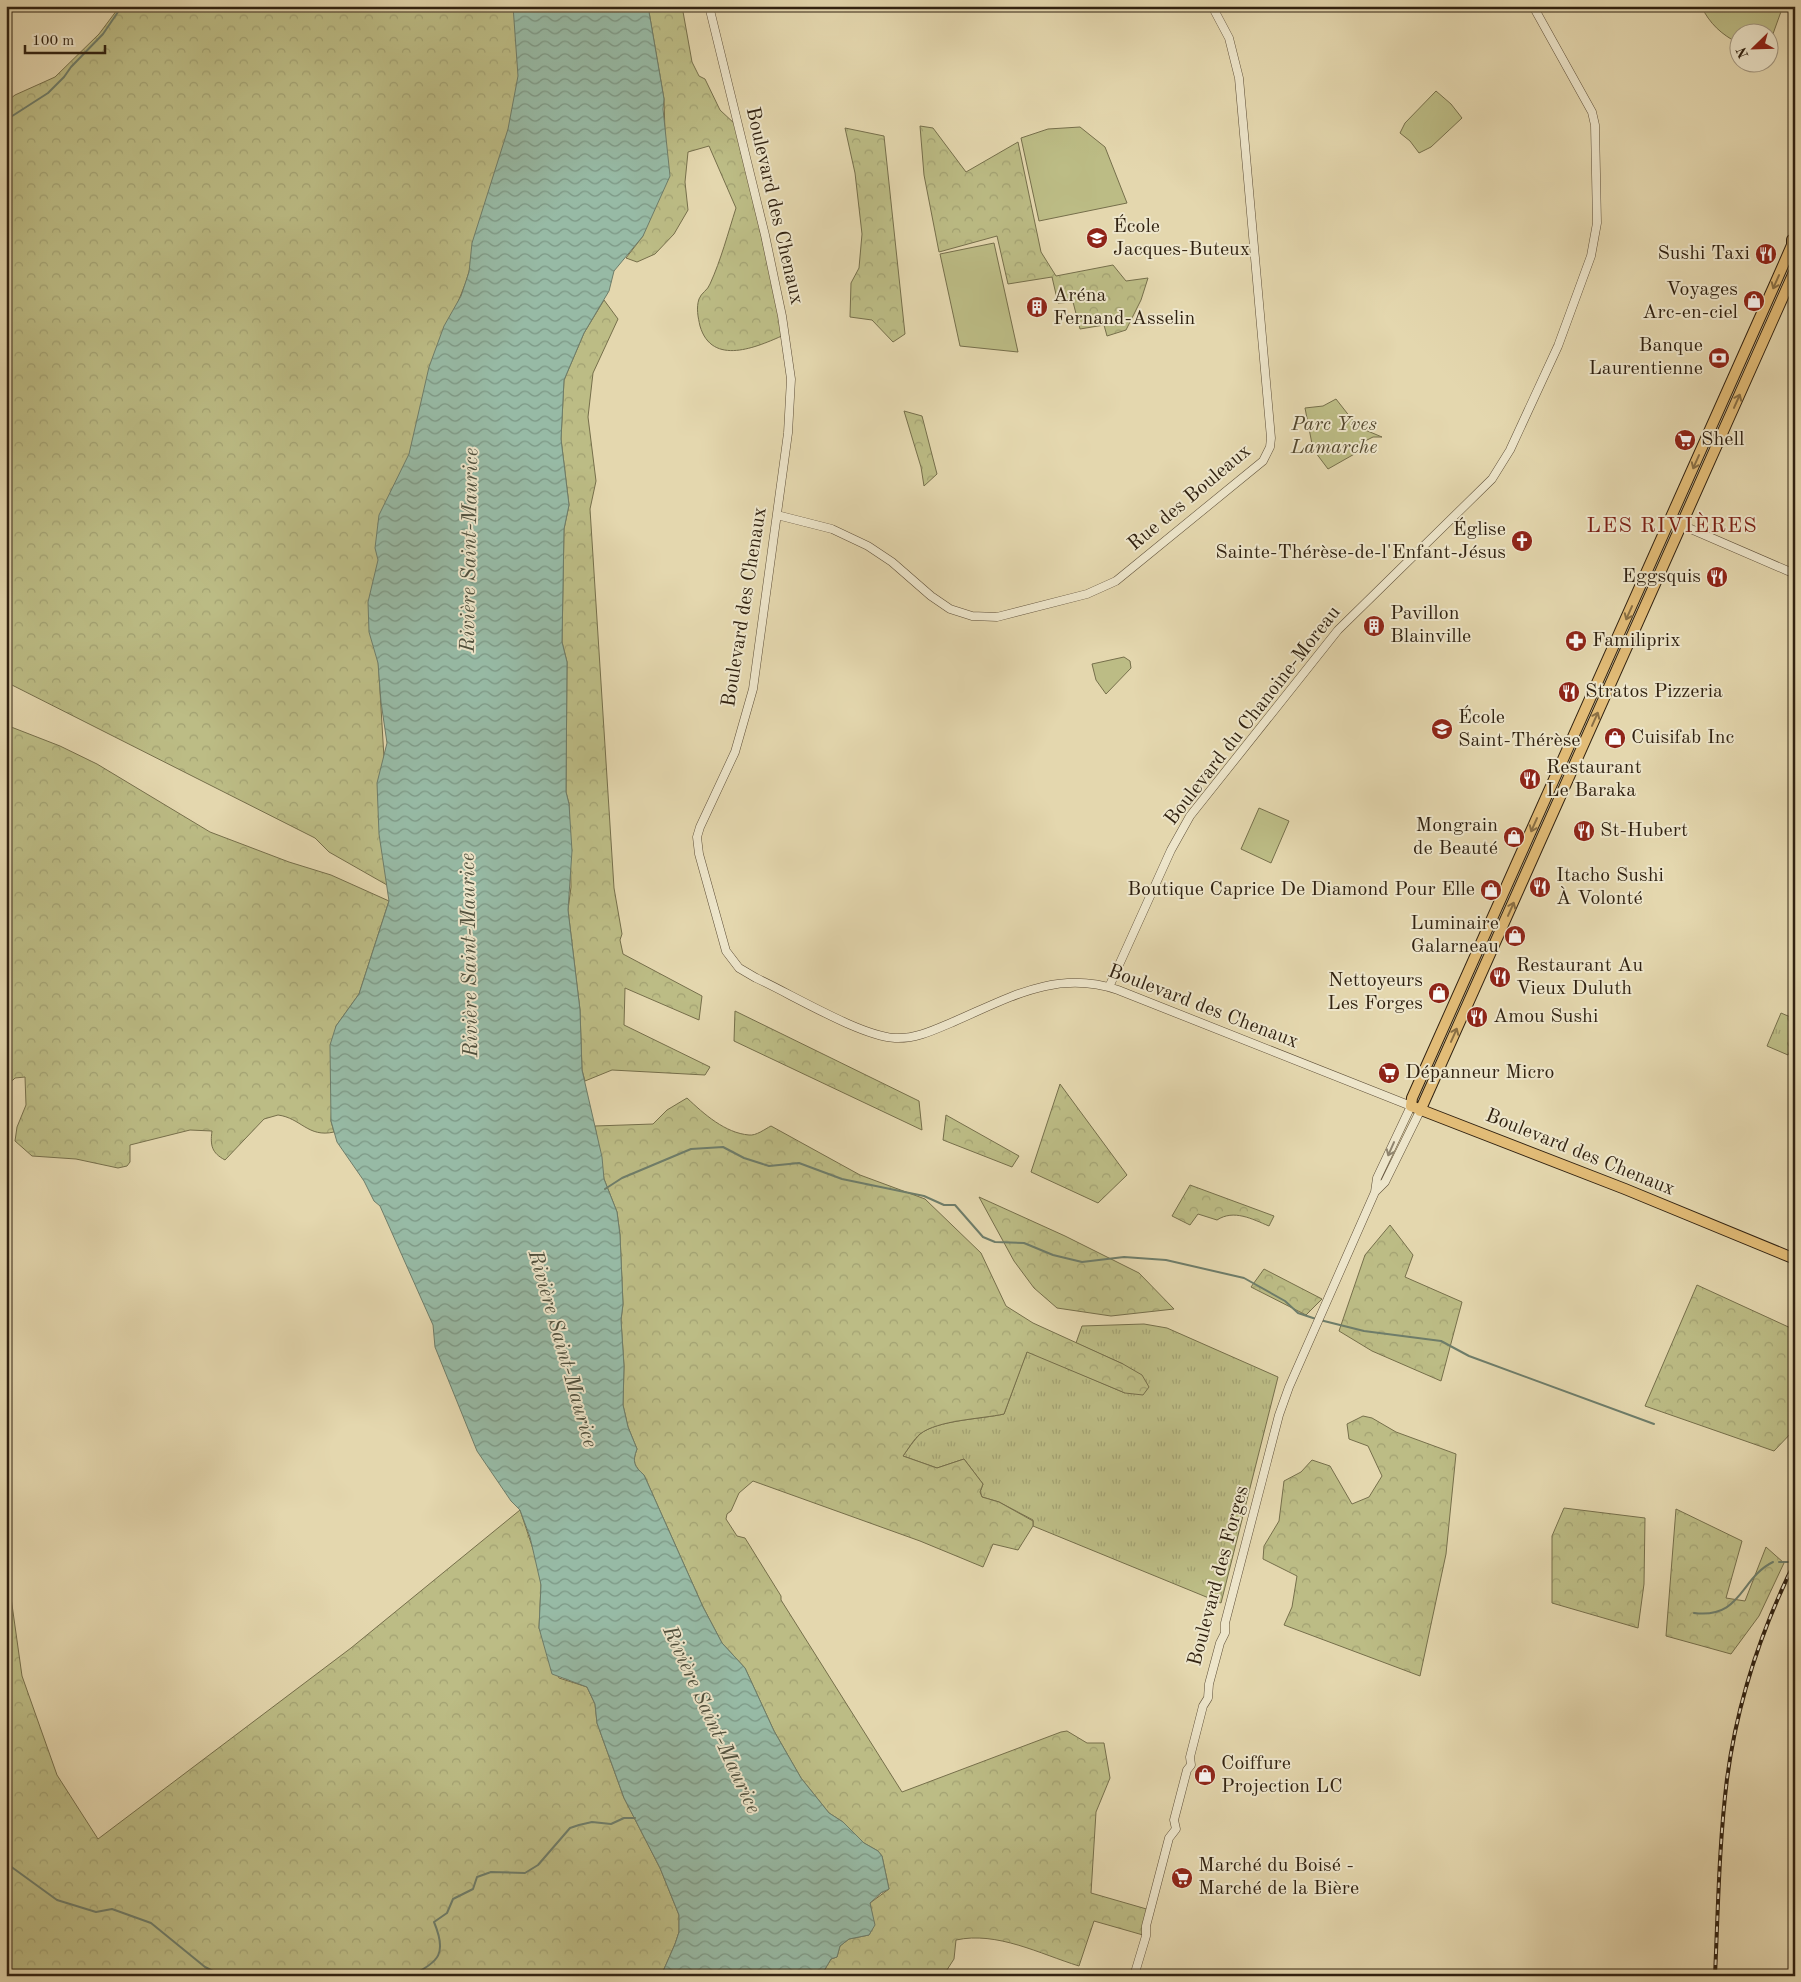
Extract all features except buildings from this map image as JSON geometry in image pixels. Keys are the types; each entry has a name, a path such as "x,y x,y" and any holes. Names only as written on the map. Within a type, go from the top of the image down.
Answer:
{"main road":[{"name":"Boulevard des Forges","path":"1416,1109 1416,1090 1792,245 1792,240 1795,239"},
{"name":"Boulevard des Forges","path":"1416,1109 1572,772 1680,525 1795,270"},
{"name":"Boulevard des Chenaux","path":"1416,1109 1428,1111 1795,1259"}],"street":[{"name":"Boulevard des Chenaux","path":"710,6 768,245 790,374 791,405 778,515 750,702 735,752 698,835 699,854 719,930 731,959 749,975 868,1032 892,1037 925,1033 1044,985 1074,981 1109,987 1416,1109"},
{"name":"Rue des Bouleaux","path":"778,515 832,529 868,546 892,562 931,596 950,609 972,616 997,617 1087,594 1116,581 1263,461 1272,438 1239,84 1236,60 1229,38 1212,6"},
{"name":"Boulevard du Chanoine-Moreau","path":"1109,987 1171,850 1187,821 1338,630 1492,479 1513,443 1558,346 1595,241 1597,215 1595,125 1592,112 1533,6"},
{"path":"1670,520 1795,574"},
{"path":"1560,767 1572,772"},
{"name":"Boulevard des Forges","path":"1134,1976 1146,1936 1146,1926 1169,1838 1176,1829 1174,1820 1187,1770 1191,1766 1190,1757 1203,1706 1210,1692 1211,1676 1225,1633 1225,1623 1279,1415 1292,1380 1375,1192 1385,1182 1416,1109"}],"green space":[{"path":"120,6 519,6 522,85 466,282 440,347 377,641 386,791 387,885 329,852 315,838 6,682 6,102 15,95 55,77 99,34"},
{"path":"648,6 682,6 692,62 699,76 705,79 720,110 736,125 784,335 749,348 725,350 714,346 706,339 698,316 699,299 709,286 714,275 736,208 709,146 688,152 685,182 688,210 674,234 655,254 637,262 626,258 643,236 665,134 664,99"},
{"path":"1701,6 1783,6 1777,22 1728,22 1728,37 1712,23"},
{"path":"1436,91 1451,104 1462,118 1431,147 1419,153 1410,141 1400,133 1405,123"},
{"path":"920,126 933,128 966,172 1018,142 1041,252 1056,276 1113,265 1126,281 1148,278 1141,300 1126,330 1107,336 1104,325 1080,329 1073,302 1058,303 1052,277 1008,284 997,236 939,252 924,175"},
{"path":"1080,127 1105,147 1127,203 1039,221 1021,138 1048,129"},
{"path":"845,128 884,136 905,334 893,342 872,320 850,317 851,283 859,268 862,234 855,173"},
{"path":"994,243 1018,352 960,346 940,254"},
{"path":"604,300 618,319 593,373 588,417 596,481 590,509 614,888 622,934 620,940 623,954 702,996 699,1020 625,988 624,1025 710,1067 705,1075 612,1070 585,1081 582,1070 580,1010 568,910 571,887 569,804 566,792 567,662 562,642 564,529 569,505 561,439 564,380 584,333"},
{"name":"Parc Yves Lamarche","path":"1336,399 1358,427 1382,437 1373,437 1363,442 1365,448 1328,469 1313,449 1305,408 1323,406"},
{"path":"904,411 922,416 937,474 924,486 921,467"},
{"path":"1124,657 1130,661 1131,668 1106,694 1096,680 1092,664"},
{"path":"6,725 60,746 97,764 210,832 289,862 331,875 389,901 359,994 336,1026 331,1121 334,1132 325,1133 311,1130 293,1120 278,1115 264,1119 225,1160 217,1155 213,1148 211,1141 212,1131 190,1130 130,1145 130,1162 127,1166 118,1168 76,1159 32,1156 15,1141 17,1127 26,1105 25,1077 15,1078 6,1087"},
{"path":"1259,808 1289,821 1271,863 1241,849"},
{"path":"735,1011 919,1101 922,1130 734,1041"},
{"path":"1781,1013 1795,1019 1795,1040 1788,1055 1767,1046"},
{"path":"1060,1084 1127,1175 1098,1203 1031,1172"},
{"path":"687,1098 723,1127 732,1131 752,1135 771,1126 860,1175 925,1199 981,1253 1006,1306 1033,1323 1123,1364 1142,1375 1149,1387 1143,1395 1125,1393 1027,1352 1004,1414 948,1423 928,1429 918,1436 903,1456 937,1468 964,1459 983,1484 980,1492 982,1497 999,1502 1033,1521 1033,1526 1018,1550 993,1544 983,1567 920,1541 753,1481 739,1493 726,1519 737,1536 745,1538 781,1596 781,1600 902,1792 1061,1732 1067,1731 1087,1743 1104,1743 1110,1778 1096,1812 1091,1893 1150,1910 1143,1935 1094,1921 1079,1966 1003,1941 971,1938 956,1940 954,1959 943,1976 821,1976 831,1959 837,1957 840,1946 849,1939 869,1935 874,1925 870,1903 889,1889 882,1856 878,1851 864,1843 843,1822 829,1813 801,1778 774,1731 745,1668 722,1643 703,1607 644,1475 635,1464 637,1449 628,1427 623,1405 624,1366 621,1320 623,1304 620,1235 617,1212 604,1179 595,1126 653,1124 667,1110"},
{"path":"946,1115 1019,1156 1012,1167 943,1140"},
{"path":"1190,1185 1274,1216 1269,1226 1243,1216 1230,1215 1217,1220 1198,1214 1190,1225 1172,1216"},
{"path":"979,1197 1065,1236 1139,1273 1174,1309 1111,1316 1057,1308 1034,1288 1014,1261"},
{"path":"1390,1225 1413,1255 1405,1277 1462,1302 1441,1381 1372,1351 1339,1331 1365,1255"},
{"path":"1264,1269 1322,1299 1306,1315 1251,1287"},
{"path":"1697,1285 1795,1330 1795,1429 1774,1451 1645,1406"},
{"path":"1144,1324 1167,1328 1278,1377 1221,1603 1033,1526 1033,1520 999,1502 982,1497 980,1492 983,1484 964,1459 937,1468 903,1456 918,1436 928,1429 948,1423 1004,1414 1027,1351 1125,1393 1123,1364 1076,1343 1082,1326"},
{"path":"1363,1416 1372,1418 1396,1432 1456,1454 1446,1554 1420,1676 1284,1625 1292,1607 1297,1576 1263,1559 1264,1546 1279,1521 1284,1481 1301,1472 1312,1460 1330,1466 1352,1504 1369,1497 1382,1476 1368,1446 1349,1439 1347,1424"},
{"path":"1564,1508 1645,1518 1644,1584 1638,1628 1552,1603 1552,1536"},
{"path":"1676,1509 1742,1541 1726,1598 1745,1601 1766,1547 1784,1563 1759,1616 1731,1654 1666,1636"},
{"path":"520,1510 539,1567 541,1585 539,1628 559,1678 587,1687 595,1704 597,1723 624,1798 660,1868 679,1915 679,1932 661,1976 6,1976 6,1562 22,1676 57,1775 98,1839 351,1648"}],"water":[{"name":"Rivière Saint-Maurice","path":"513,6 648,6 664,99 663,109 670,176 643,236 614,271 609,291 584,333 564,380 561,439 569,505 564,529 562,642 567,662 566,792 569,804 572,851 568,910 580,1010 582,1070 602,1157 604,1179 617,1212 620,1235 623,1304 621,1320 624,1366 623,1405 628,1427 637,1449 635,1464 644,1475 703,1607 722,1643 745,1668 774,1731 801,1778 829,1813 843,1822 864,1843 878,1851 882,1856 889,1889 881,1893 870,1903 875,1925 869,1935 849,1939 840,1946 837,1957 831,1959 821,1976 661,1976 679,1932 679,1915 660,1868 624,1798 597,1723 595,1704 587,1687 552,1674 539,1628 541,1585 530,1537 520,1510 511,1501 477,1451 435,1347 433,1325 380,1206 374,1201 364,1181 337,1142 331,1121 330,1045 336,1026 359,994 389,901 379,834 377,783 387,743 378,663 369,632 368,602 378,560 375,548 379,515 409,454 429,367 444,326 461,296 469,272 472,243 508,129 518,76"}],"waterway":[{"path":"6,120 48,93 103,34 122,6"},
{"path":"605,1189 622,1178 691,1149 723,1147 744,1158 769,1166 799,1163 842,1179 924,1196 944,1205 955,1205 983,1237 995,1242 1024,1243 1053,1255 1082,1262 1124,1257 1166,1260 1244,1278 1285,1301 1298,1313 1316,1319"},
{"path":"1320,1320 1364,1331 1441,1341 1469,1356 1654,1424"},
{"path":"1694,1613 1710,1613 1722,1610 1739,1596 1762,1569 1773,1562"},
{"path":"1779,1562 1792,1562"},
{"path":"410,1976 434,1961 440,1949 440,1942 434,1922 447,1913 453,1899 473,1889 477,1877 491,1872 525,1873 538,1865 570,1828 592,1822 611,1824 624,1818 635,1818"},
{"path":"6,1863 57,1900 96,1912 112,1909 151,1923 205,1967 215,1972 236,1976"},
{"path":"281,1976 304,1976"}],"railway":[{"path":"1715,1976 1722,1828 1731,1751 1744,1695 1761,1641 1795,1562"}],"place":[{"name":"École Jacques-Buteux","path":"1097,238"},
{"name":"Sushi Taxi","path":"1766,254"},
{"name":"Voyages Arc-en-ciel","path":"1754,301"},
{"name":"Aréna Fernand-Asselin","path":"1037,307"},
{"name":"Banque Laurentienne","path":"1719,358"},
{"name":"Shell","path":"1685,440"},
{"name":"Église Sainte-Thérèse-de-l'Enfant-Jésus","path":"1522,541"},
{"name":"Eggsquis","path":"1717,577"},
{"name":"Pavillon Blainville","path":"1374,626"},
{"name":"Familiprix","path":"1576,641"},
{"name":"Stratos Pizzeria","path":"1569,692"},
{"name":"École Saint-Thérèse","path":"1442,729"},
{"name":"Cuisifab Inc","path":"1615,738"},
{"name":"Restaurant Le Baraka","path":"1530,779"},
{"name":"St-Hubert","path":"1584,831"},
{"name":"Mongrain de Beauté","path":"1514,837"},
{"name":"Itacho Sushi À Volonté","path":"1540,887"},
{"name":"Boutique Caprice De Diamond Pour Elle","path":"1491,890"},
{"name":"Luminaire Galarneau","path":"1515,936"},
{"name":"Restaurant Au Vieux Duluth","path":"1500,977"},
{"name":"Nettoyeurs Les Forges","path":"1439,993"},
{"name":"Amou Sushi","path":"1477,1017"},
{"name":"Dépanneur Micro","path":"1389,1073"},
{"name":"Coiffure Projection LC","path":"1205,1775"},
{"name":"Marché du Boisé - Marché de la Bière","path":"1182,1878"}],"district":[{"name":"LES RIVIÈRES","path":"1672,526"}]}
